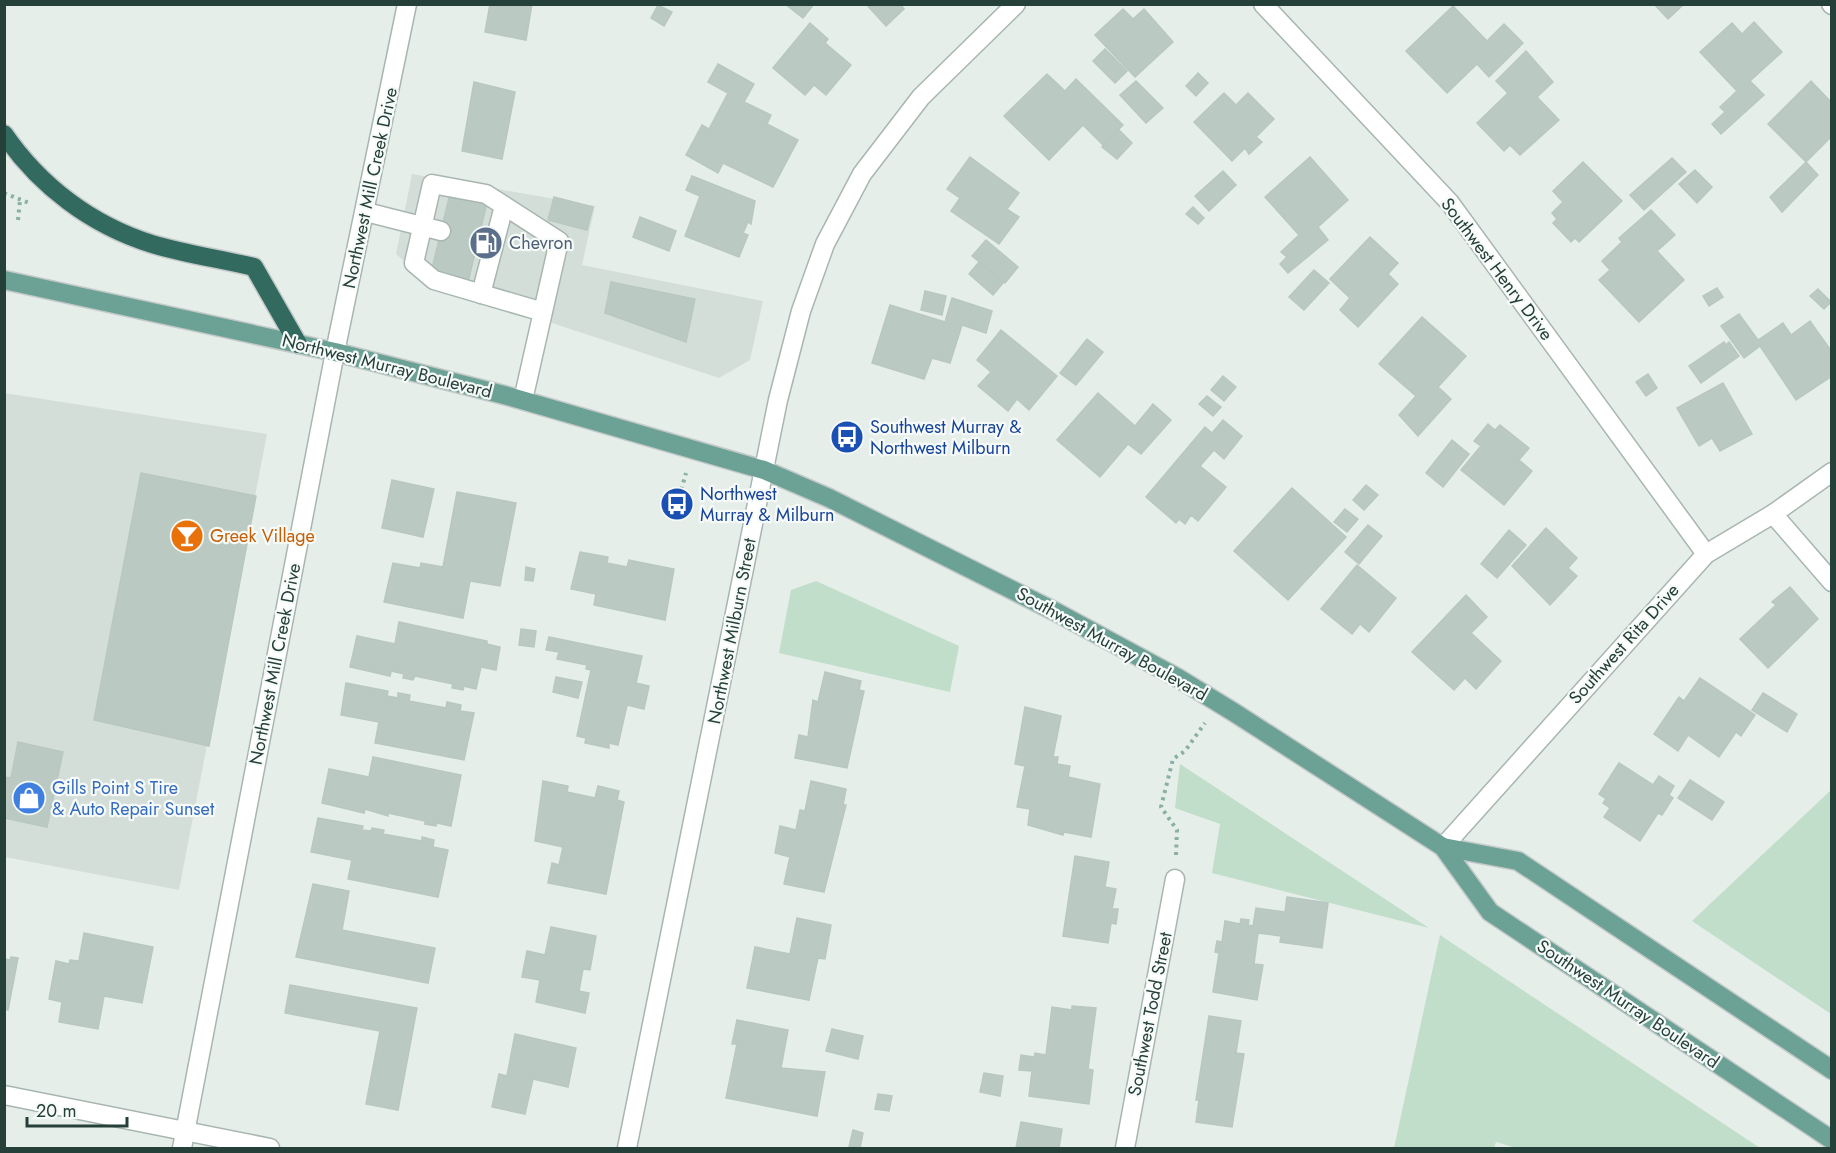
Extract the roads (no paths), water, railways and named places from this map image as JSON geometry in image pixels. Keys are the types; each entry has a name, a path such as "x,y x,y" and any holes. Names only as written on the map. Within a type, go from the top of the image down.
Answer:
{"highway":[{"path":"4,134 21,159 46,185 89,216 151,244 254,267 298,344"}],"main road":[{"name":"Northwest Murray Boulevard","path":"4,280 335,352 523,400 764,471"},
{"name":"Southwest Murray Boulevard","path":"764,471 829,498 1046,607 1219,703 1443,847 1490,912 1832,1140"},
{"name":"Southwest Murray Boulevard","path":"1443,847 1518,861 1832,1070"}],"street":[{"name":"Northwest Mill Creek Drive","path":"183,1140 335,352 366,212 407,4"},
{"name":"Northwest Milburn Street","path":"627,1149 778,400 795,333 825,244 862,174 921,97 1016,4"},
{"name":"Southwest Henry Drive","path":"1263,4 1450,203 1706,554"},
{"path":"523,400 559,242 486,194 432,184 414,262 434,280 543,312"},
{"path":"481,294 485,244 504,206"},
{"path":"366,212 441,231"},
{"name":"Southwest Rita Drive","path":"1443,847 1706,554 1773,514 1832,472"},
{"path":"1773,514 1832,582"},
{"name":"Southwest Todd Street","path":"1125,1149 1175,879"},
{"path":"4,1095 183,1140 270,1149"}],"place":[{"name":"Chevron","path":"486,243"},
{"name":"Southwest Murray & Northwest Milburn","path":"847,437"},
{"name":"Northwest Murray & Milburn","path":"677,504"},
{"name":"Greek Village","path":"187,536"},
{"name":"Gills Point S Tire & Auto Repair Sunset","path":"29,798"}]}
